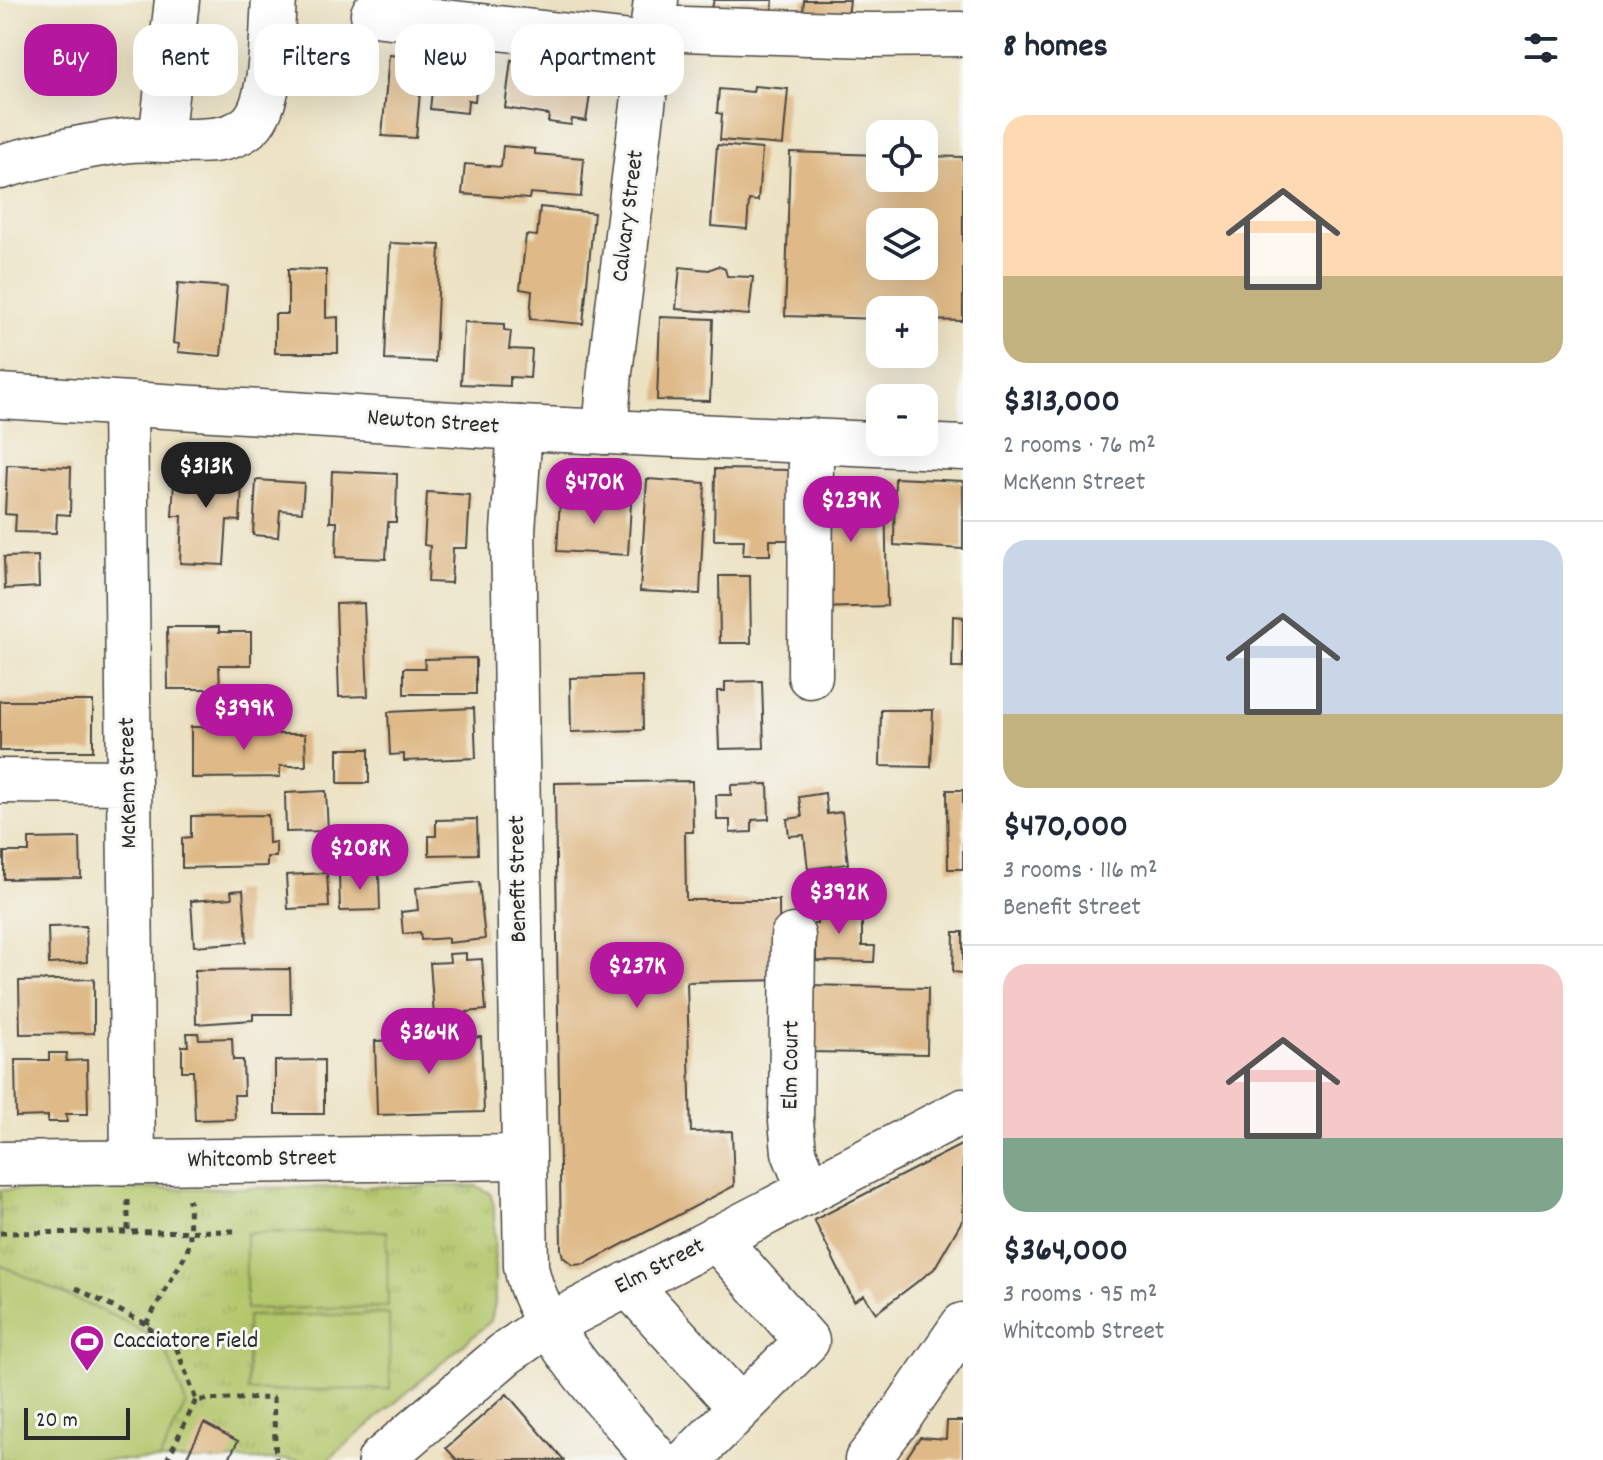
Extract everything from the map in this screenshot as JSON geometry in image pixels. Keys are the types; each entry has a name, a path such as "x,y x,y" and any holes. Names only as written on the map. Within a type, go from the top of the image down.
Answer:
{"street":[{"path":"161,140 177,0"},
{"path":"0,167 64,150 135,139 205,141 235,135 252,124 266,97 274,0"},
{"path":"373,14 652,24"},
{"path":"684,26 871,35 961,34"},
{"name":"Calvary Street","path":"605,432 643,96"},
{"name":"Newton Street","path":"0,396 520,428 963,448"},
{"name":"McKenn Street","path":"125,404 133,1162"},
{"name":"Benefit Street","path":"520,428 513,531 523,1157 528,1278 534,1298 561,1344 657,1460"},
{"path":"810,676 811,440"},
{"path":"0,781 129,782"},
{"name":"Elm Court","path":"793,936 791,1121 794,1152 809,1190"},
{"name":"Elm Street","path":"389,1457 505,1354 549,1324 963,1111"},
{"name":"Whitcomb Street","path":"0,1164 523,1157"},
{"path":"688,1460 807,1341 716,1238"},
{"path":"628,1284 740,1407"},
{"path":"867,1460 963,1325"}],"path":[{"path":"146,1324 187,1252 189,1185"},
{"path":"0,1233 238,1231"},
{"path":"76,1288 146,1324 175,1344 196,1400 167,1460"},
{"path":"196,1400 273,1398 276,1460"}],"green space":[{"path":"476,1186 490,1193 494,1206 495,1303 491,1321 328,1460 0,1460 0,1190"},
{"path":"387,1231 388,1307 246,1309 246,1233"},
{"name":"Cacciatore Field","path":"0,1265 122,1320 163,1343 186,1404 159,1460 0,1460"},
{"path":"389,1314 390,1389 248,1391 247,1316"}],"building":[{"path":"714,0 773,0 772,15 712,8"},
{"path":"804,0 850,0 847,25 803,12"},
{"path":"389,55 395,56 395,96 420,96 416,138 382,136"},
{"path":"511,60 511,96 590,96 586,121 572,119 571,125 548,122 549,115 505,108"},
{"path":"754,86 788,89 783,145 720,140 722,114 717,113 719,89 753,92"},
{"path":"431,96 475,96 475,101 468,100 467,113 430,109"},
{"path":"717,145 762,149 758,201 749,200 747,229 711,226"},
{"path":"503,146 535,149 535,154 584,158 581,197 530,193 529,199 462,194 465,164 501,167"},
{"path":"790,152 866,155 866,192 938,192 938,156 963,157 963,321 938,320 938,296 866,296 866,319 785,316"},
{"path":"540,207 594,213 583,324 530,319 532,291 520,289 526,235 537,236"},
{"path":"390,243 440,245 435,362 385,360"},
{"path":"718,266 725,269 727,276 753,277 749,315 676,309 680,267 709,270"},
{"path":"288,269 326,270 326,318 338,317 338,353 275,353 275,314 288,314"},
{"path":"178,283 227,287 221,356 178,352 179,344 173,343"},
{"path":"660,317 713,319 710,401 657,400"},
{"path":"464,322 504,324 504,330 511,331 509,349 532,350 530,378 510,377 510,386 461,384"},
{"path":"175,464 243,467 240,521 227,520 224,565 180,563 182,516 172,516"},
{"path":"7,465 71,467 70,515 57,514 56,533 15,532 16,515 5,514"},
{"path":"715,469 795,470 794,540 770,540 770,555 743,555 744,540 714,540"},
{"path":"332,471 397,474 396,522 388,522 386,559 336,557 337,522 330,522"},
{"path":"895,478 963,481 963,549 894,545"},
{"path":"647,479 705,483 700,594 640,591"},
{"path":"256,480 304,483 302,512 280,510 278,537 253,535"},
{"path":"885,481 887,606 818,608 815,483"},
{"path":"427,492 470,495 467,548 453,548 451,583 428,582 430,546 424,545"},
{"path":"575,494 608,501 618,496 631,503 628,555 557,551 560,499"},
{"path":"38,556 39,587 5,589 4,557"},
{"path":"719,576 750,576 751,643 720,643"},
{"path":"364,603 368,696 339,697 336,604"},
{"path":"953,616 963,617 963,668 952,668"},
{"path":"167,627 219,627 219,632 251,632 251,665 219,665 220,689 168,689"},
{"path":"476,658 476,694 404,694 404,668 425,668 424,659"},
{"path":"642,676 643,730 571,732 570,678"},
{"path":"762,681 764,748 719,749 717,691 725,691 725,682"},
{"path":"0,701 93,701 93,751 0,751"},
{"path":"474,708 476,758 404,761 404,754 390,755 388,712"},
{"path":"881,710 933,710 931,767 880,766"},
{"path":"191,727 278,727 278,734 305,734 306,766 280,766 280,777 191,778"},
{"path":"338,749 369,749 369,783 338,783"},
{"path":"692,781 693,832 685,832 686,900 779,900 780,980 687,982 691,1132 732,1131 734,1186 585,1264 573,1265 563,1257 561,1249 555,783"},
{"path":"768,784 769,819 752,820 752,832 730,833 730,820 717,820 716,795 731,795 731,785"},
{"path":"947,790 963,790 963,869 948,869"},
{"path":"326,791 328,831 286,832 285,793"},
{"path":"825,793 827,814 842,812 848,864 808,869 804,835 789,836 787,819 802,817 799,797"},
{"path":"268,815 269,843 276,842 276,857 267,857 267,866 182,868 182,838 191,837 191,816"},
{"path":"477,819 478,854 429,855 429,836 436,836 436,820"},
{"path":"80,838 81,878 4,879 4,852 29,852 29,839"},
{"path":"327,873 329,907 288,909 286,875"},
{"path":"379,873 380,910 340,911 339,874"},
{"path":"479,882 485,939 448,943 448,938 421,940 420,932 403,934 401,912 418,910 416,888"},
{"path":"243,890 247,942 194,946 191,901 232,898 231,891"},
{"path":"817,908 862,908 862,946 875,946 874,962 816,961 816,944 806,944 806,924 817,924"},
{"path":"86,926 87,962 49,964 48,927"},
{"path":"954,932 963,932 963,973 953,972"},
{"path":"466,953 466,960 482,959 486,1010 467,1012 468,1019 449,1020 449,1015 434,1016 430,963 450,962 449,954"},
{"path":"290,969 291,1014 253,1014 253,1020 196,1024 195,970"},
{"path":"94,979 94,1033 20,1034 19,981"},
{"path":"810,985 928,988 927,1054 809,1052"},
{"path":"187,1033 198,1033 199,1039 232,1038 233,1060 243,1060 244,1095 234,1095 235,1119 195,1120 193,1071 182,1071 182,1046 188,1046"},
{"path":"481,1037 484,1112 377,1115 375,1041"},
{"path":"49,1053 67,1053 66,1061 87,1060 88,1114 66,1114 67,1122 48,1122 48,1116 16,1117 15,1060 49,1060"},
{"path":"324,1060 324,1114 275,1114 275,1061"},
{"path":"963,1144 963,1219 934,1269 876,1313 864,1295 854,1301 814,1220"},
{"path":"507,1394 564,1460 457,1460 446,1448"},
{"path":"947,1421 963,1421 963,1460 905,1460 920,1437 946,1439"},
{"path":"204,1423 238,1441 228,1460 185,1460"}],"place":[{"name":"Cacciatore Field","path":"87,1373"}]}
